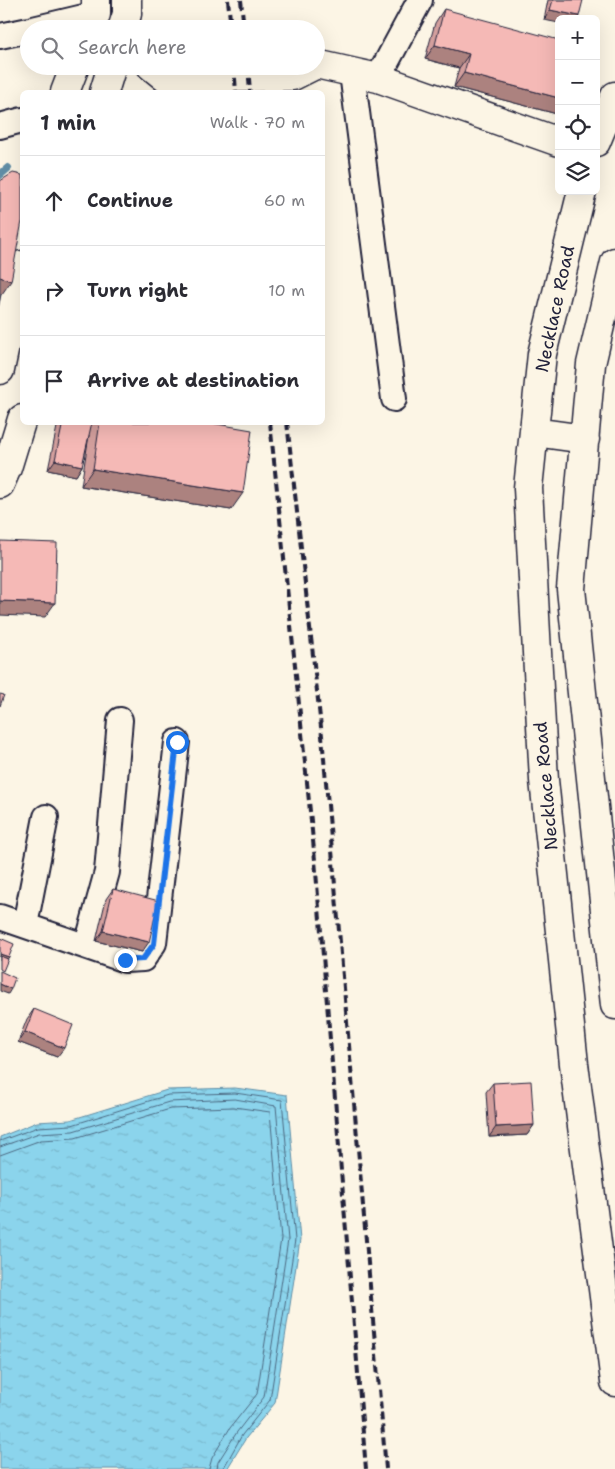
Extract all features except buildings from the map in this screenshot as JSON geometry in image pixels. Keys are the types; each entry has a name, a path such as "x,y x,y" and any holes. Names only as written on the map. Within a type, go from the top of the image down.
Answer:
{"main road":[{"path":"124,20 127,0"},
{"path":"325,67 365,76 555,141"},
{"path":"66,90 72,75"},
{"path":"105,90 109,75"},
{"path":"163,75 168,79 295,75"},
{"path":"600,132 615,96"},
{"name":"Necklace Road","path":"581,195 542,354 528,488 544,780 574,1064 615,1382"},
{"path":"615,262 591,364 571,589 615,1005"},
{"path":"0,370 20,275"},
{"path":"0,484 20,425"},
{"path":"534,432 584,439"}],"street":[{"path":"394,398 365,76 420,0"},
{"path":"70,20 94,14"},
{"path":"0,36 20,32"},
{"path":"0,126 20,121"},
{"path":"87,945 107,872 120,720"},
{"path":"0,917 87,945 125,960 143,959 154,944 177,742"},
{"path":"25,925 46,817"}],"water":[{"path":"235,1088 287,1095 300,1240 275,1403 246,1438 227,1469 0,1469 0,1137 37,1122 70,1120 167,1090"}],"waterway":[{"path":"0,175 8,168"}],"railway":[{"path":"228,0 230,20"},
{"path":"241,0 243,20"},
{"path":"235,75 236,90"},
{"path":"249,75 250,90"},
{"path":"270,425 315,860 366,1469"},
{"path":"287,425 322,736 386,1469"}],"route":[{"path":"125,960 143,959 150,952 154,944 177,742"}]}
